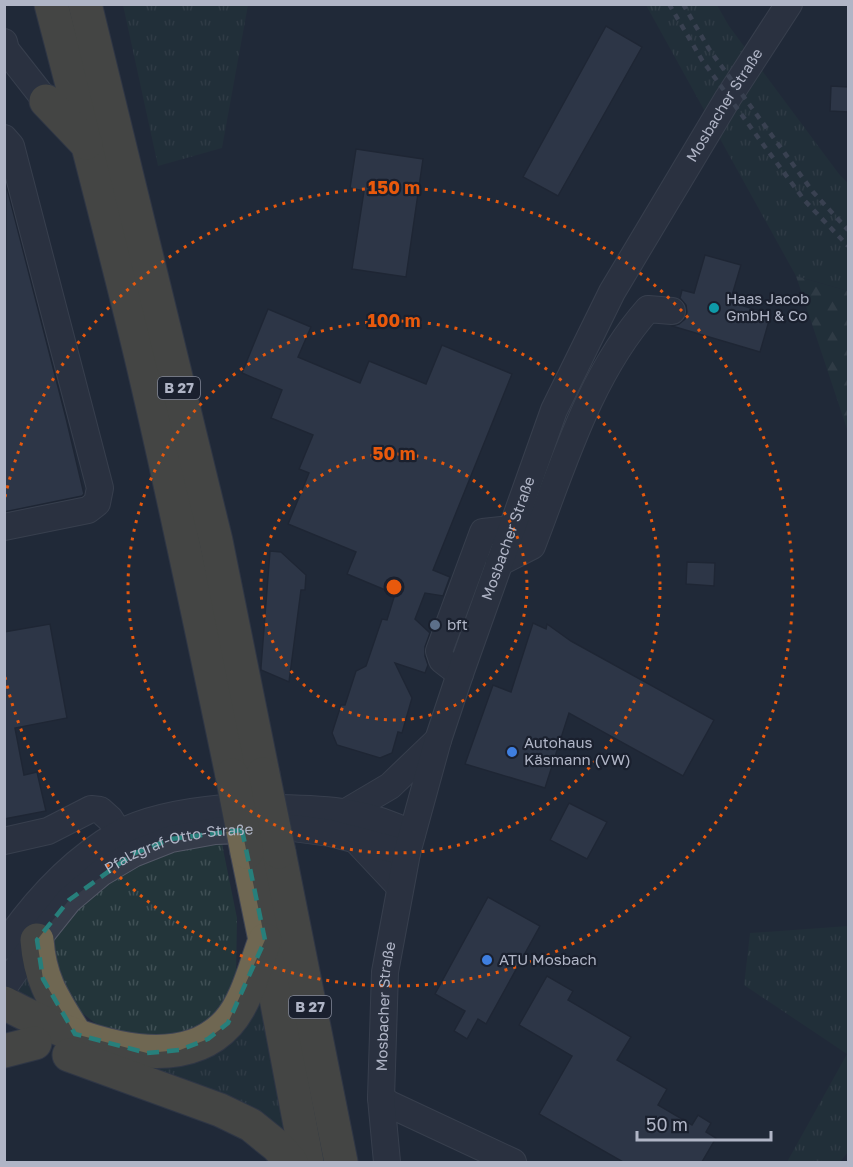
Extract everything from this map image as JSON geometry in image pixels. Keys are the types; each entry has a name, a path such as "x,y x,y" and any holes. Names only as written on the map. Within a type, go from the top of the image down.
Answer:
{"highway":[{"name":"B 27","path":"51,4 89,146 184,549 232,775 307,1162"},
{"name":"B 27","path":"86,4 216,541 340,1162"},
{"path":"46,101 89,146"},
{"path":"21,929 49,993 75,1034"},
{"path":"4,1003 23,1013 111,1047 147,1053 180,1050 208,1039 228,1023 242,1000 265,940"},
{"path":"4,1027 20,1047 220,1110 251,1125 277,1146 291,1162"}],"street":[{"name":"Mosbacher Straße","path":"387,1162 381,1098 385,972 399,886 438,740 460,674 554,410 612,292 724,105 789,4"},
{"path":"4,42 6,50 46,101"},
{"path":"4,138 11,147 100,488 98,502 88,510 4,526"},
{"path":"499,563 532,546 602,373 629,330 648,309 672,311"},
{"path":"460,674 442,660 439,651 483,532 511,529"},
{"path":"346,812 390,786 438,740"},
{"name":"Pfalzgraf-Otto-Straße","path":"4,946 21,929 53,885 86,855 119,833 158,819 225,808 300,808 346,812 378,818 410,843"},
{"path":"4,841 48,831 92,809 100,810 110,819 119,833"},
{"name":"Pfalzgraf-Otto-Straße","path":"4,987 21,929 69,900 101,873 133,854 171,839 215,831 293,828 354,839 410,843"},
{"path":"354,839 399,886"},
{"path":"381,1098 389,1104 513,1162"}],"highlighted area":[{"path":"242,830 265,940 228,1023 208,1039 180,1050 147,1053 75,1034 43,979 37,940 69,900 133,854 171,839"}],"green space":[{"path":"123,5 248,5 222,148 158,166"},
{"path":"646,5 717,5 729,26 848,183 848,291 796,276"},
{"path":"796,276 848,291 848,432"},
{"path":"221,839 237,918 236,977 211,1022 180,1040 142,1040 95,1023 58,994 48,954 59,930 80,904 118,876 182,844"},
{"path":"848,926 848,1152 840,1162 787,1162 847,1054 744,985 750,933"},
{"path":"30,968 55,1013 13,996"},
{"path":"259,985 292,1153 32,1029 162,1063"}],"building":[{"path":"606,26 642,47 558,196 523,177"},
{"path":"831,86 849,87 849,112 830,111"},
{"path":"356,149 423,159 406,277 352,269 364,191 350,188"},
{"path":"6,184 84,494 4,512"},
{"name":"Haas Jacob GmbH & Co","path":"705,255 741,265 730,302 771,314 760,352 672,326 685,319 686,305 680,298 682,290 694,293"},
{"path":"268,309 311,327 298,357 360,383 369,361 426,384 442,345 512,374 433,570 450,577 443,596 425,593 415,619 430,633 425,647 428,665 425,673 395,663 412,698 402,733 398,732 392,753 380,758 337,745 332,733 341,705 345,705 356,671 366,666 382,619 387,620 395,594 347,574 356,552 288,524 309,473 299,469 313,435 271,418 282,390 242,373"},
{"path":"270,551 281,552 306,575 305,590 301,590 289,682 261,670"},
{"path":"687,562 715,563 714,586 686,584"},
{"path":"533,623 546,629 547,624 571,641 714,720 683,776 569,713 545,788 465,764 493,685 511,692"},
{"path":"50,624 67,718 15,728 24,775 37,772 46,811 4,819 4,632"},
{"path":"569,803 607,822 587,859 550,840"},
{"name":"ATU Mosbach","path":"488,897 540,926 486,1024 478,1019 467,1039 454,1031 465,1011 435,994"},
{"path":"547,976 573,991 568,1000 631,1037 617,1060 667,1089 658,1105 692,1125 698,1115 711,1123 706,1132 716,1138 702,1162 623,1162 539,1114 572,1056 519,1025"}],"railway":[{"path":"669,4 702,60 765,147 805,201 848,246"},
{"path":"683,4 709,49 813,192 848,230"}],"place":[{"name":"Haas Jacob GmbH & Co","path":"714,308"},
{"name":"bft","path":"435,625"},
{"name":"Autohaus Käsmann (VW)","path":"512,752"},
{"name":"ATU Mosbach","path":"487,960"}]}
